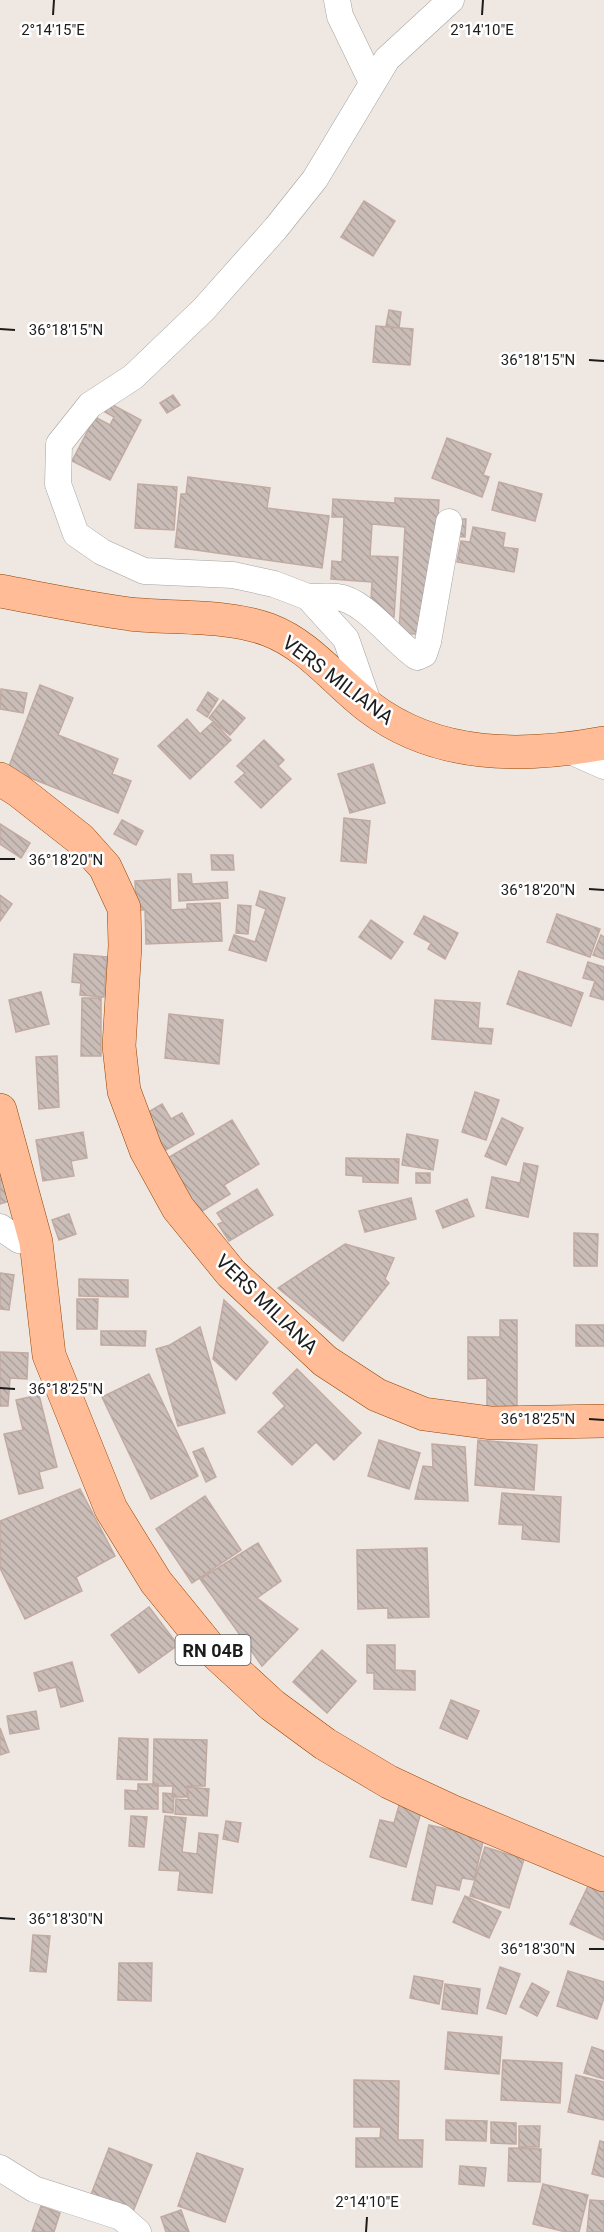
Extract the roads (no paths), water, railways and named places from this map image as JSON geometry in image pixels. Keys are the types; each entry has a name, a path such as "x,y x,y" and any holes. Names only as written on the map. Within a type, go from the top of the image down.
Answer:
{"main road":[{"name":"VERS MILIANA","path":"0,591 131,614 228,621 269,630 298,646 370,708 411,733 454,747 510,753 568,750 604,743"},
{"name":"VERS MILIANA","path":"0,779 80,839 105,867 124,908 125,946 118,1046 124,1091 146,1150 178,1208 231,1274 326,1361 377,1395 424,1414 491,1423 604,1421"},
{"name":"RN 04B","path":"0,1110 36,1242 49,1355 111,1509 156,1582 208,1646 272,1705 324,1744 356,1764 451,1811 604,1875"}],"street":[{"path":"337,0 340,16 372,82"},
{"path":"449,522 428,642 424,654 417,657 406,650 357,603 339,597 308,597 274,584 233,575 144,571 102,552 76,534 58,483 59,444 90,405 133,377 204,309 276,228 315,179 387,59 451,0"},
{"path":"308,597 346,639 370,708"},
{"path":"568,750 604,766"},
{"path":"0,1227 19,1240 36,1242"},
{"path":"0,2168 34,2189 121,2217 138,2232"}]}
